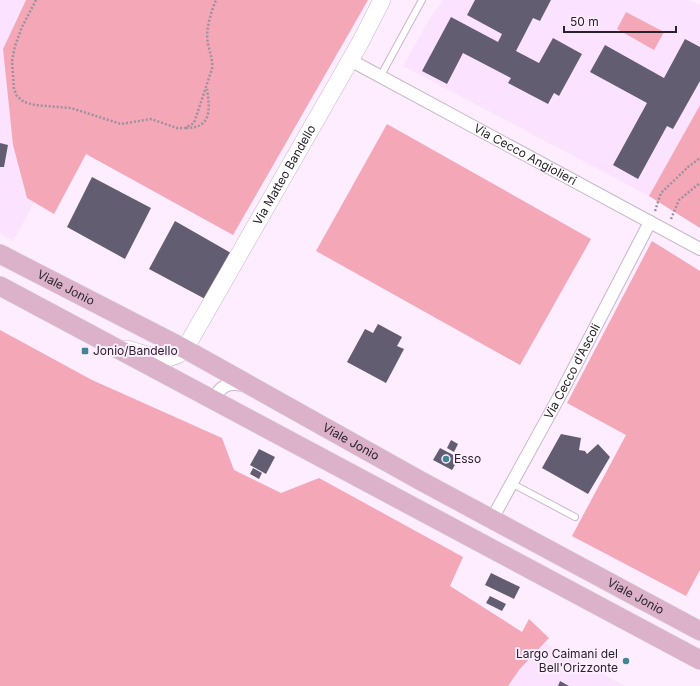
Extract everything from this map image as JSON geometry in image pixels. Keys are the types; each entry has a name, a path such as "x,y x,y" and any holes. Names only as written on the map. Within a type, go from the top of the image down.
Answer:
{"main road":[{"name":"Viale Jonio","path":"0,254 185,349 492,519 700,631"},
{"path":"0,286 700,660"}],"street":[{"name":"Via Matteo Bandello","path":"185,349 350,60 382,0"},
{"name":"Via Cecco Angiolieri","path":"350,60 700,249"},
{"name":"Via Cecco d'Ascoli","path":"492,519 558,399 650,222"},
{"path":"101,341 165,358 174,358 185,349"},
{"path":"213,401 219,389 226,384 235,384 258,389"}],"lane":[{"path":"380,77 422,0"},
{"path":"511,483 575,517"}],"path":[{"path":"36,0 22,27 15,46 12,61 14,89 17,96 24,102 35,105 71,108 121,124 151,120 177,128 185,128 201,126 206,120 209,103 206,86"},
{"path":"185,128 194,123 213,62 207,35 216,0"},
{"path":"650,222 662,193 688,167 700,158"},
{"path":"666,231 679,200 700,183"}],"shaded area":[{"path":"0,0 26,0 3,49 13,145 27,198 34,203 13,241 0,233"},
{"path":"26,0 368,0 233,235 86,154 54,214 27,198 13,145 3,49"},
{"path":"443,0 690,0 700,5 700,105 649,196 403,66 430,18"},
{"path":"626,12 664,32 654,50 617,29"},
{"path":"700,105 700,228 649,196"},
{"path":"387,124 591,239 520,365 316,251"},
{"path":"652,241 700,271 700,570 686,596 572,536 626,435 567,403"},
{"path":"0,330 92,380 222,438 234,470 281,493 319,478 463,557 450,586 522,632 529,619 549,638 519,670 508,686 0,686"},
{"path":"545,643 625,686 508,686 519,670"}],"building":[{"path":"475,0 551,0 540,21 533,18 516,51 539,63 553,38 582,54 559,96 554,93 548,104 508,83 511,78 463,53 447,84 422,71 451,17 498,42 502,34 467,15"},
{"path":"685,39 700,47 700,81 673,129 667,126 638,179 613,165 647,103 590,72 605,45 664,78"},
{"path":"0,143 8,145 4,167 0,167"},
{"path":"92,177 151,208 125,259 67,227"},
{"path":"175,221 231,253 207,300 149,269"},
{"path":"378,324 402,337 397,346 404,349 386,383 347,362 365,329 373,333"},
{"path":"561,434 581,438 579,450 585,451 587,454 598,444 610,457 588,494 542,468"},
{"path":"451,440 458,444 454,452 447,448"},
{"name":"Esso","path":"440,448 459,458 452,470 433,460"},
{"path":"259,449 275,457 266,474 250,465"},
{"path":"253,468 262,473 259,479 250,474"},
{"path":"491,573 520,587 514,599 485,585"},
{"path":"490,596 506,604 502,611 486,603"},
{"path":"560,681 569,686 558,686"}],"place":[{"name":"Jonio/Bandello","path":"85,351"},
{"name":"Esso","path":"446,459"},
{"name":"Largo Caimani del Bell'Orizzonte","path":"626,661"}]}
